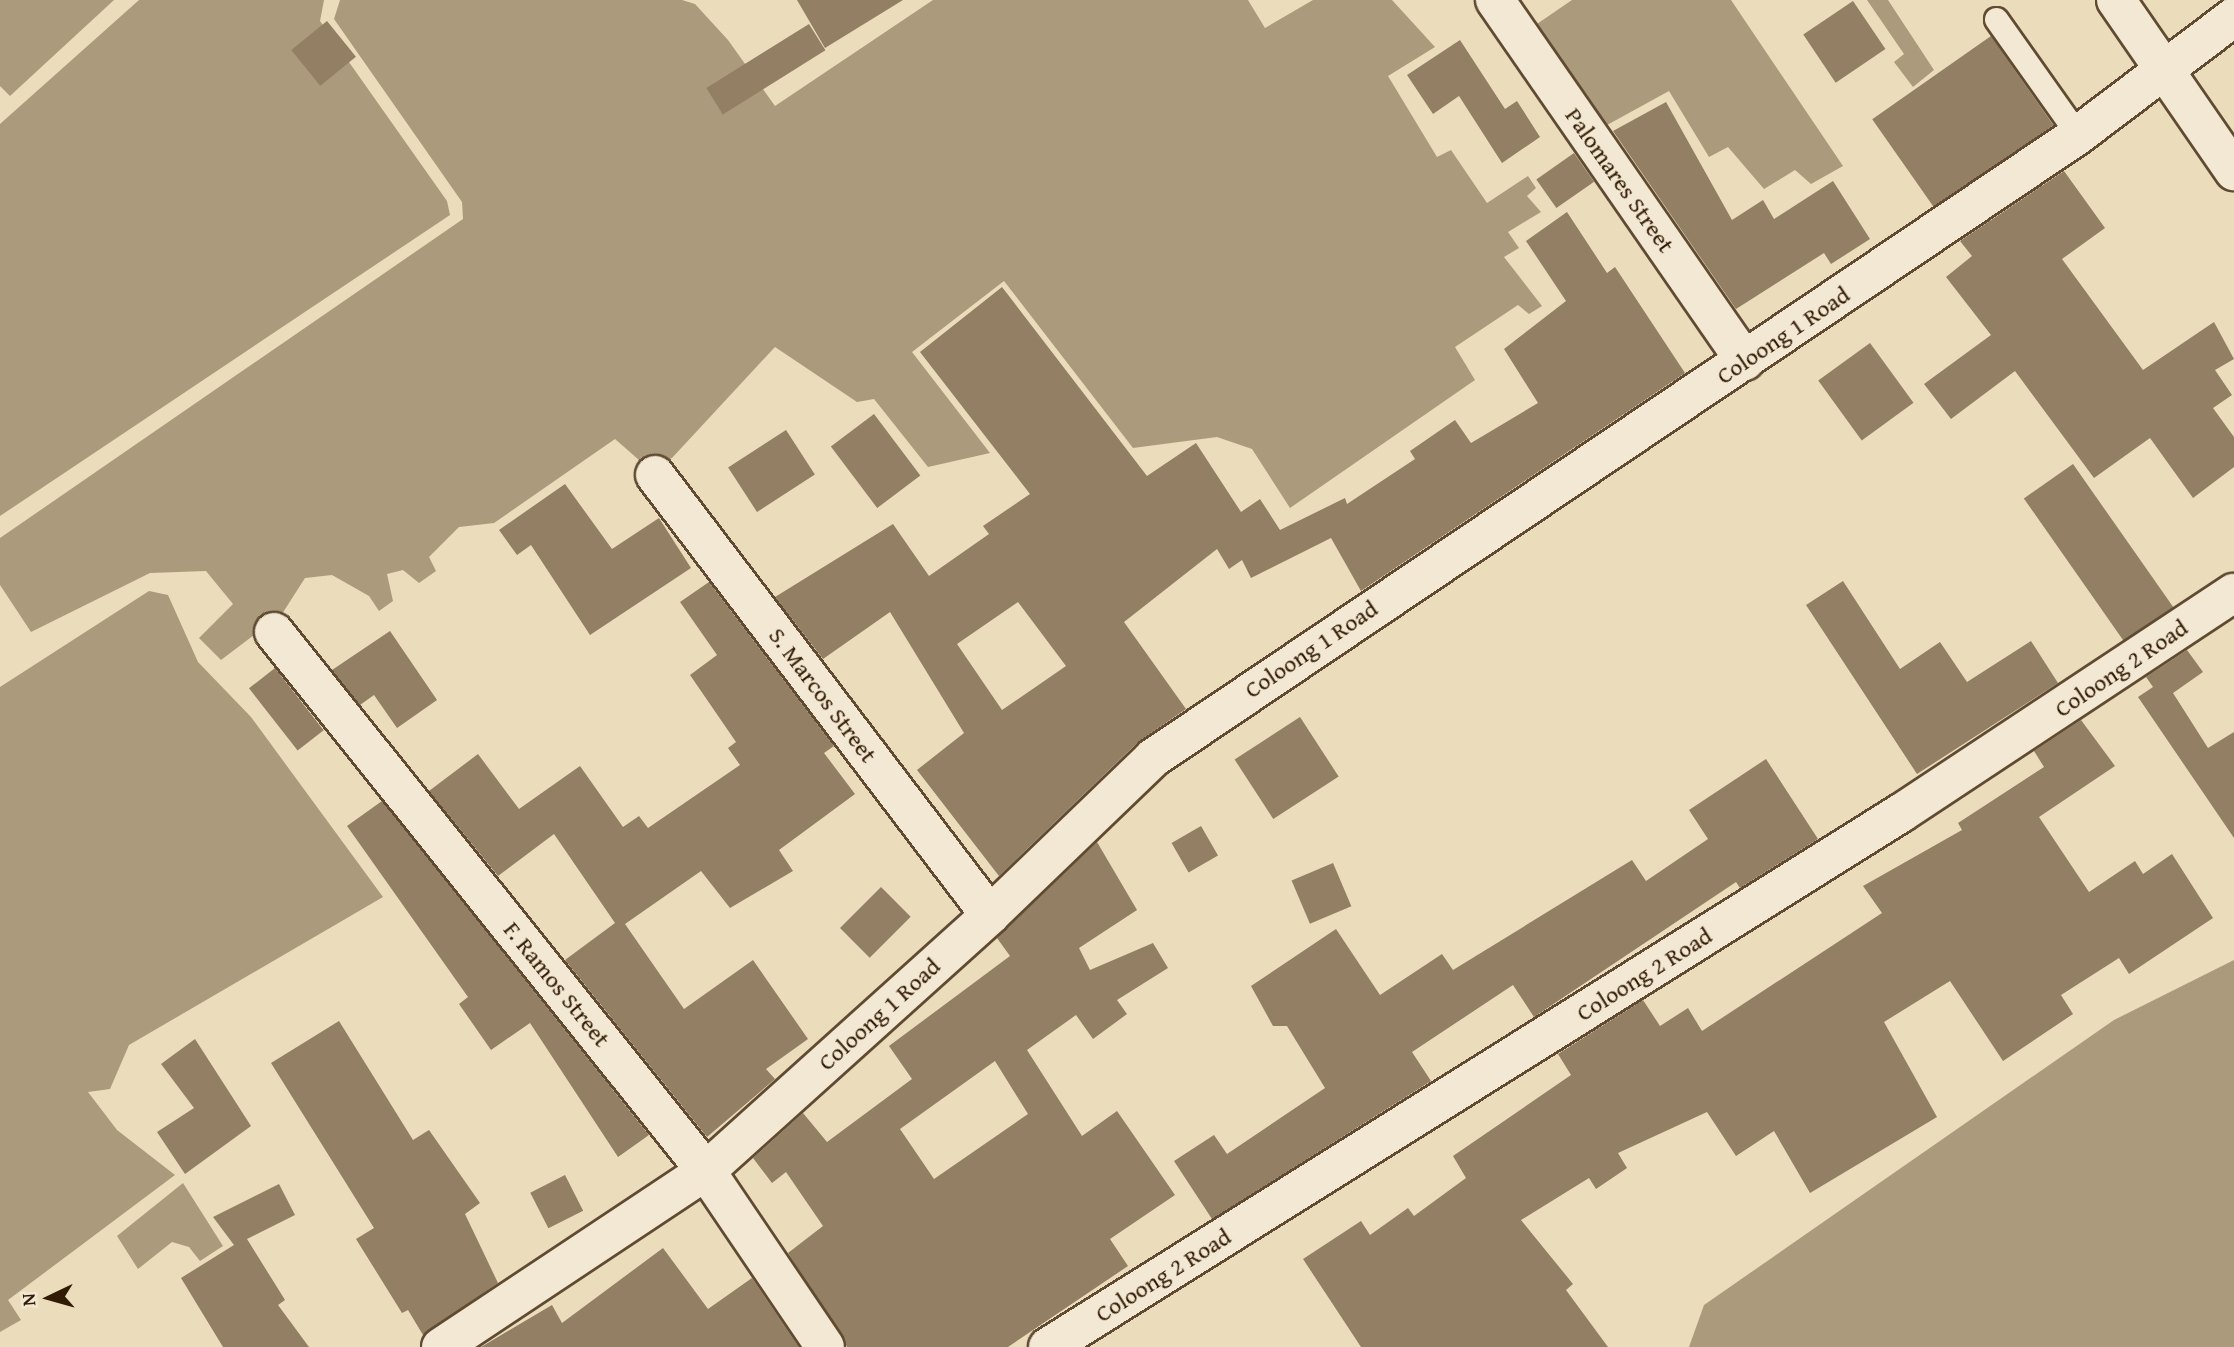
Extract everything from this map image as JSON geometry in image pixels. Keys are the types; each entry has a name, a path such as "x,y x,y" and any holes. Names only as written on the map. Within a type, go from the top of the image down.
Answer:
{"street":[{"name":"Palomares Street","path":"1495,0 1745,361"},
{"path":"2116,0 2234,171"},
{"name":"Coloong 1 Road","path":"441,1347 705,1171 990,915 1153,758 2078,135 2234,18"},
{"name":"S. Marcos Street","path":"655,475 990,915"},
{"name":"Coloong 2 Road","path":"1048,1347 1901,813 2234,593"},
{"name":"F. Ramos Street","path":"274,632 705,1171 825,1347"}],"lane":[{"path":"1996,19 2078,135"}],"shaded area":[{"path":"0,0 114,0 10,96 0,86"},
{"path":"139,0 324,0 320,21 447,201 450,215 0,516 0,124"},
{"path":"340,0 682,0 695,4 728,40 775,106 933,0 1248,0 1265,28 1313,0 1392,0 1435,47 1388,76 1437,157 1451,150 1487,203 1528,176 1536,188 1527,196 1541,212 1508,232 1519,248 1504,257 1542,306 1529,314 1518,305 1455,347 1475,380 1290,508 1252,449 1217,437 1133,448 1004,281 912,352 990,453 928,467 874,399 857,402 775,347 672,458 647,467 615,439 494,523 459,527 429,557 436,571 419,583 403,570 387,574 393,601 379,611 369,596 332,575 305,578 282,614 221,660 199,638 233,604 206,571 150,573 31,632 0,585 0,538 463,219 462,202 334,19"},
{"path":"1572,0 1731,0 1843,166 1811,184 1795,170 1764,189 1728,147 1709,157 1669,91 1598,130 1531,28"},
{"path":"1867,0 1888,0 1934,70 1913,87 1894,62 1904,54"},
{"path":"149,591 168,595 198,662 251,717 383,897 129,1045 110,1089 88,1092 117,1130 175,1175 8,1300 21,1320 0,1332 0,687"},
{"path":"2234,960 2234,1347 1689,1347 1704,1305 2114,1020"},
{"path":"183,1183 223,1246 200,1261 189,1247 172,1242 138,1269 117,1236"}],"building":[{"path":"797,0 903,0 825,48"},
{"path":"1853,1 1885,49 1836,83 1803,35"},
{"path":"327,21 356,57 320,86 291,50"},
{"path":"809,24 825,50 723,114 706,88"},
{"path":"1991,36 2054,125 1935,208 1872,119"},
{"path":"1460,40 1505,109 1517,101 1540,137 1502,163 1459,96 1433,114 1407,75"},
{"path":"1666,102 1732,220 1763,200 1774,219 1833,181 1870,239 1831,264 1824,253 1736,309 1613,131"},
{"path":"1574,153 1594,182 1556,208 1536,179"},
{"path":"2064,171 2105,228 2062,259 2143,370 2214,322 2234,359 2215,370 2232,395 2213,408 2234,437 2234,467 2193,498 2150,438 2094,478 2015,371 1951,419 1924,384 1991,335 1946,277 1972,256 1960,241"},
{"path":"1567,212 1607,273 1615,267 1685,373 1361,591 1331,538 1251,578 1242,560 1229,569 1217,549 1124,622 1186,709 1138,742 999,876 917,770 964,733 890,612 823,659 775,597 893,524 929,576 989,534 983,526 1030,494 920,352 1002,287 1147,476 1196,443 1241,512 1260,499 1280,530 1345,498 1347,504 1415,459 1410,451 1455,420 1471,443 1538,403 1504,349 1566,301 1526,241","holes":["1018,602 1066,666 1002,710 957,644"]},
{"path":"1870,343 1913,403 1862,440 1818,381"},
{"path":"874,414 920,475 877,508 831,446"},
{"path":"786,430 815,474 757,512 728,468"},
{"path":"2073,464 2173,607 2124,642 2024,498"},
{"path":"565,484 612,549 659,518 691,568 590,635 531,545 517,555 499,530"},
{"path":"1843,581 1900,669 1940,642 1967,682 2031,641 2058,683 1917,774 1806,605"},
{"path":"709,582 834,746 824,753 855,794 779,850 793,871 730,908 701,871 625,924 684,1009 753,960 808,1039 766,1069 775,1079 707,1137 565,960 615,923 554,834 498,876 429,791 478,754 519,809 580,766 623,827 639,816 648,828 740,765 728,748 736,742 690,675 717,655 680,602"},
{"path":"390,631 437,700 397,728 374,695 360,705 332,670"},
{"path":"2187,650 2203,672 2173,693 2208,748 2234,732 2234,838 2138,697 2153,687 2146,677"},
{"path":"275,668 324,730 298,751 249,688"},
{"path":"1300,717 1339,777 1273,819 1235,759"},
{"path":"2081,720 2115,766 2039,817 2089,892 2135,861 2143,874 2172,854 2213,918 2129,974 2119,958 2061,995 2073,1014 2003,1061 1950,981 1884,1022 1937,1117 1810,1193 1774,1131 1736,1156 1707,1112 1618,1153 1627,1168 1596,1189 1589,1178 1521,1220 1573,1284 1566,1290 1608,1347 1361,1347 1303,1259 1361,1221 1370,1235 1408,1208 1414,1216 1466,1178 1453,1156 1571,1075 1558,1054 1643,1000 1660,1026 1688,1008 1702,1031 1882,913 1863,886 1962,830 1958,823 2044,767 2034,751"},
{"path":"1766,759 1818,839 1740,888 1736,882 1534,1017 1513,985 1412,1052 1431,1081 1212,1219 1174,1161 1214,1135 1227,1154 1325,1088 1287,1026 1273,1026 1251,986 1336,929 1380,995 1442,954 1453,970 1632,860 1646,881 1708,839 1689,810"},
{"path":"382,801 649,1135 618,1157 530,1023 491,1050 459,1004 468,997 347,826"},
{"path":"1201,826 1218,855 1189,872 1172,843"},
{"path":"1097,842 1137,910 1079,948 1090,970 1153,943 1168,968 1117,1000 1127,1014 1093,1039 1076,1015 1027,1050 1082,1136 1117,1111 1175,1195 1110,1239 1128,1266 1008,1347 847,1347 788,1253 823,1226 786,1172 772,1183 753,1158 803,1113 827,1142 912,1079 889,1046 1010,956 997,938","holes":["995,1061 1028,1114 934,1179 900,1129"]},
{"path":"1333,863 1351,906 1310,924 1292,881"},
{"path":"881,887 911,917 870,958 840,928"},
{"path":"339,1021 413,1140 429,1130 480,1203 465,1214 498,1283 423,1335 408,1310 402,1313 356,1239 374,1228 271,1063"},
{"path":"195,1039 251,1126 185,1174 157,1132 194,1108 161,1064"},
{"path":"565,1175 583,1211 548,1228 530,1193"},
{"path":"279,1184 295,1215 247,1239 285,1300 278,1305 309,1347 223,1347 181,1278 234,1245 213,1217"},
{"path":"663,1248 708,1309 752,1278 799,1347 481,1347 552,1305 562,1323"}]}
